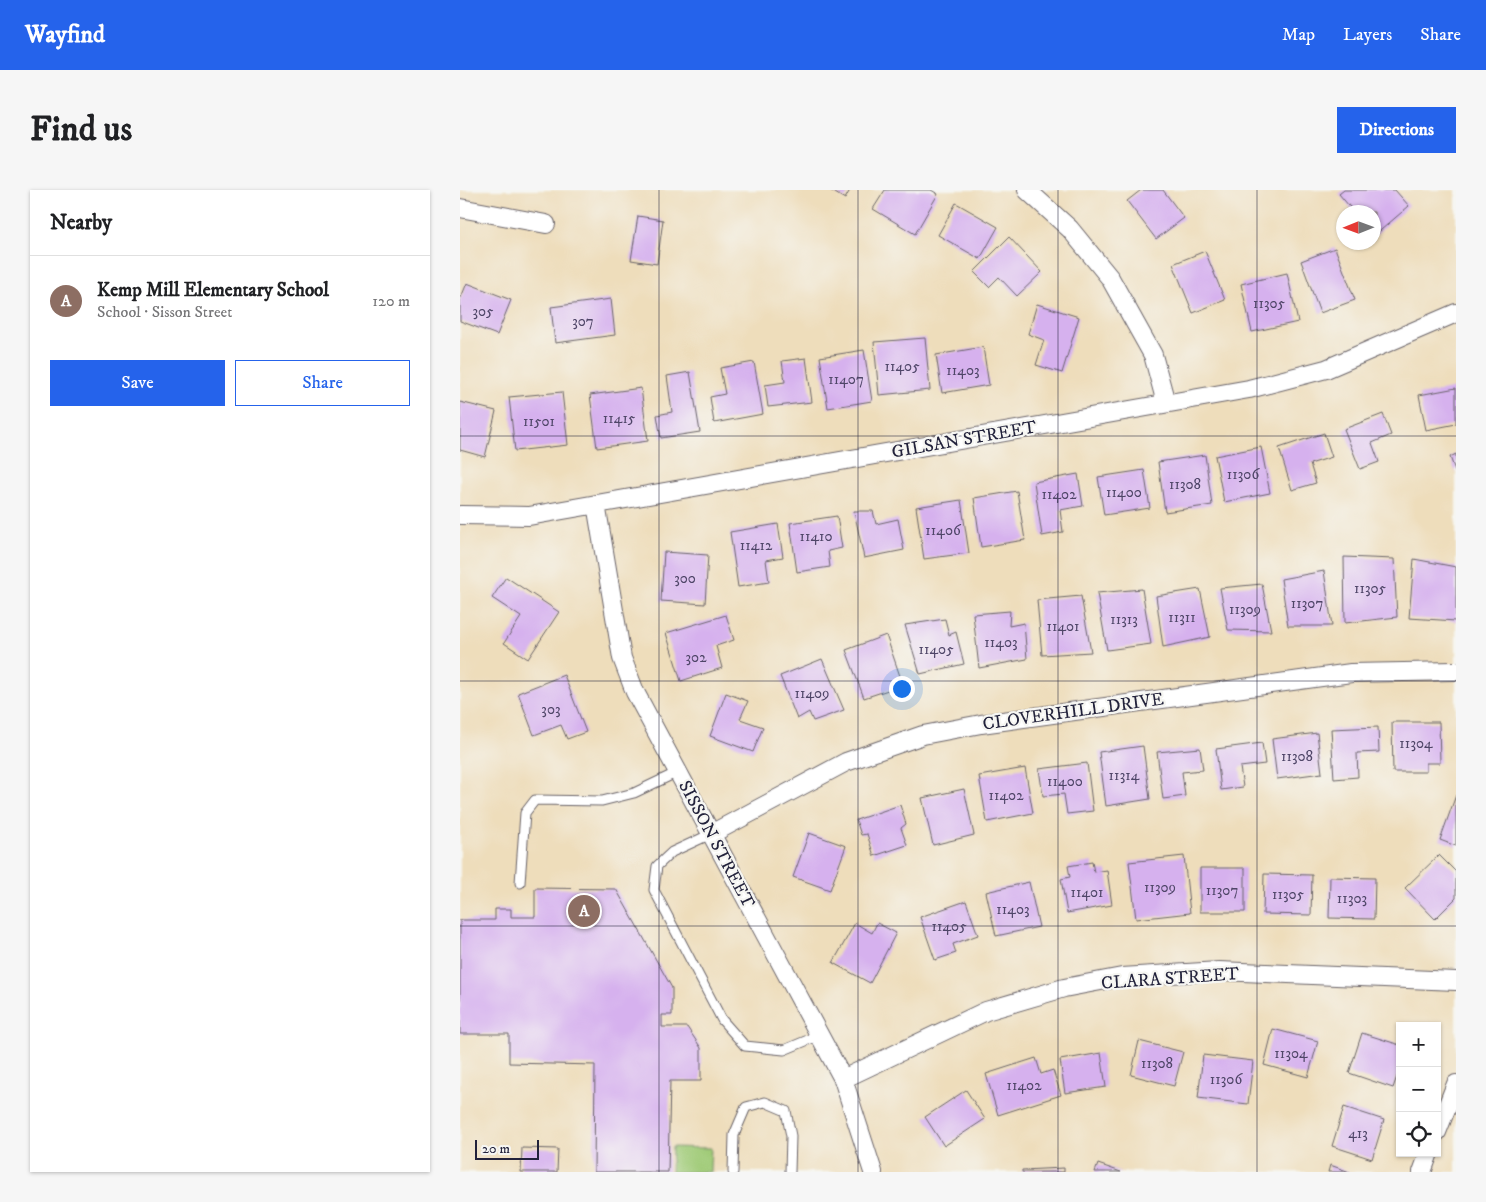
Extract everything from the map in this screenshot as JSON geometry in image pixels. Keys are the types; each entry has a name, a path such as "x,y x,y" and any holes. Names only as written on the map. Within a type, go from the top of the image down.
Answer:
{"street":[{"path":"1027,190 1070,230 1110,278 1153,355 1166,403"},
{"path":"460,208 546,224"},
{"name":"GILSAN STREET","path":"460,515 529,516 1249,389 1326,369 1456,313"},
{"name":"SISSON STREET","path":"596,504 622,658 635,692 843,1079 873,1172"},
{"name":"CLOVERHILL DRIVE","path":"712,834 846,762 923,735 981,724 1351,673 1456,671"},
{"name":"CLARA STREET","path":"843,1079 986,1011 1064,988 1122,977 1220,971 1456,982"},
{"path":"1441,1122 1456,1084"},
{"path":"1422,1172 1428,1157"}],"lane":[{"path":"520,883 525,812 535,800 602,801 634,793 678,772"},
{"path":"712,834 672,852 657,866 654,890 722,1020 745,1046 784,1050 820,1035"},
{"path":"733,1172 734,1135 746,1107 765,1102 786,1111 791,1136 790,1172"}],"green space":[{"path":"672,1147 711,1148 710,1172 671,1172"}],"building":[{"path":"830,190 850,190 845,199"},
{"path":"885,190 931,190 938,194 915,234 873,209"},
{"path":"1141,190 1163,190 1184,218 1156,239 1127,201"},
{"path":"1344,190 1395,190 1409,206 1381,230 1381,205 1348,205 1339,194"},
{"path":"956,203 998,227 980,259 938,235"},
{"path":"638,216 663,220 657,264 631,260"},
{"path":"1009,237 1042,272 1017,296 999,277 989,287 974,272"},
{"path":"1335,248 1355,300 1320,313 1301,261"},
{"path":"1205,251 1225,300 1193,313 1173,264"},
{"path":"1287,273 1298,322 1252,332 1241,284"},
{"path":"467,283 511,300 497,335 460,321 460,300"},
{"path":"611,299 615,335 555,343 551,307"},
{"path":"1037,304 1079,317 1062,373 1036,365 1044,340 1028,334"},
{"path":"925,338 930,390 879,395 874,342"},
{"path":"983,347 989,385 942,393 936,355"},
{"path":"864,350 872,401 828,408 820,357"},
{"path":"806,358 812,402 768,407 765,385 785,382 782,361"},
{"path":"754,362 763,414 714,423 710,397 725,394 720,368"},
{"path":"690,372 700,432 661,438 657,415 672,412 667,376"},
{"path":"641,388 648,441 597,448 590,395"},
{"path":"1456,388 1456,424 1426,430 1419,395"},
{"path":"562,392 568,445 515,451 509,397"},
{"path":"460,402 496,411 485,457 460,450"},
{"path":"1383,414 1391,435 1372,443 1379,462 1360,469 1344,429"},
{"path":"1324,433 1332,457 1310,464 1316,483 1292,490 1279,448"},
{"path":"1261,447 1270,493 1224,502 1215,456"},
{"path":"1456,454 1456,473 1450,457"},
{"path":"1205,455 1212,505 1165,512 1158,462"},
{"path":"1144,470 1150,508 1104,515 1098,477"},
{"path":"1078,474 1083,506 1060,510 1063,532 1042,536 1034,482"},
{"path":"1017,491 1025,540 981,547 974,498"},
{"path":"961,500 969,553 924,559 916,507"},
{"path":"854,511 873,511 876,524 898,519 904,550 864,558"},
{"path":"837,516 842,548 828,551 830,567 797,572 790,523"},
{"path":"778,524 783,557 766,560 769,582 738,587 730,532"},
{"path":"664,552 708,555 705,604 661,601"},
{"path":"1344,557 1394,559 1397,617 1345,623"},
{"path":"1414,559 1456,567 1456,621 1409,618"},
{"path":"1324,571 1332,626 1288,626 1281,579"},
{"path":"506,577 559,612 528,659 504,643 521,617 492,598"},
{"path":"1262,584 1271,631 1228,630 1220,588"},
{"path":"1142,589 1151,644 1107,650 1097,593"},
{"path":"1200,589 1210,637 1163,647 1156,596"},
{"path":"1081,596 1091,652 1042,655 1037,600"},
{"path":"1010,611 1009,626 1024,623 1027,659 979,668 973,614"},
{"path":"726,615 734,640 716,646 722,668 681,681 666,633"},
{"path":"945,619 949,635 956,632 964,664 920,674 905,625"},
{"path":"886,635 903,685 864,698 846,650"},
{"path":"822,659 844,710 813,721 809,712 797,719 780,676"},
{"path":"564,675 586,732 567,739 561,725 534,735 518,693"},
{"path":"726,693 748,701 740,719 763,727 753,752 710,736"},
{"path":"1392,722 1439,722 1440,763 1426,763 1426,772 1393,772"},
{"path":"1378,727 1379,752 1357,753 1358,777 1334,779 1331,729"},
{"path":"1317,733 1322,773 1277,779 1272,739"},
{"path":"1262,743 1265,764 1240,767 1243,787 1221,790 1216,749"},
{"path":"1143,746 1150,799 1106,806 1099,752"},
{"path":"1200,748 1203,770 1182,772 1185,796 1163,799 1157,752"},
{"path":"1087,763 1093,811 1067,814 1064,794 1043,796 1039,769"},
{"path":"1025,768 1033,813 987,822 979,776"},
{"path":"964,789 974,835 933,845 922,798"},
{"path":"1456,795 1456,846 1440,840"},
{"path":"900,805 906,824 901,828 907,845 874,856 867,834 861,835 856,820"},
{"path":"809,833 846,846 830,890 793,877"},
{"path":"1439,855 1456,872 1456,898 1435,919 1405,888"},
{"path":"1184,856 1190,913 1136,919 1129,862"},
{"path":"1092,862 1094,872 1107,870 1112,905 1067,913 1061,879 1070,877 1068,866"},
{"path":"1200,868 1245,868 1245,912 1200,912"},
{"path":"1264,874 1312,875 1311,915 1263,914"},
{"path":"1330,877 1375,878 1374,919 1329,918"},
{"path":"1029,882 1039,927 996,936 986,892"},
{"path":"535,888 616,889 672,988 672,1015 662,1015 662,1027 687,1027 701,1048 701,1081 670,1081 668,1172 594,1172 595,1065 509,1063 509,1034 460,1034 460,920 495,920 495,909 511,909 511,917 535,917"},
{"path":"966,901 978,935 953,944 956,953 935,960 920,917"},
{"path":"855,923 872,933 877,923 896,933 870,983 833,963"},
{"path":"1273,1029 1318,1041 1308,1077 1264,1065"},
{"path":"1362,1033 1396,1044 1396,1079 1393,1088 1349,1073"},
{"path":"1139,1041 1183,1052 1174,1086 1131,1075"},
{"path":"1101,1053 1106,1087 1065,1093 1060,1060"},
{"path":"1203,1055 1253,1061 1248,1104 1198,1098"},
{"path":"1036,1058 1041,1074 1053,1070 1061,1095 998,1115 986,1074"},
{"path":"966,1090 985,1119 944,1146 925,1117"},
{"path":"1344,1107 1384,1120 1372,1159 1332,1146"},
{"path":"522,1148 558,1149 557,1172 521,1172"},
{"path":"1098,1164 1121,1172 1095,1172"},
{"path":"1330,1165 1350,1172 1328,1172"},
{"path":"1064,1168 1064,1172 1022,1172 1022,1170"}],"place":[{"name":"Kemp Mill Elementary School","path":"584,911"}]}
